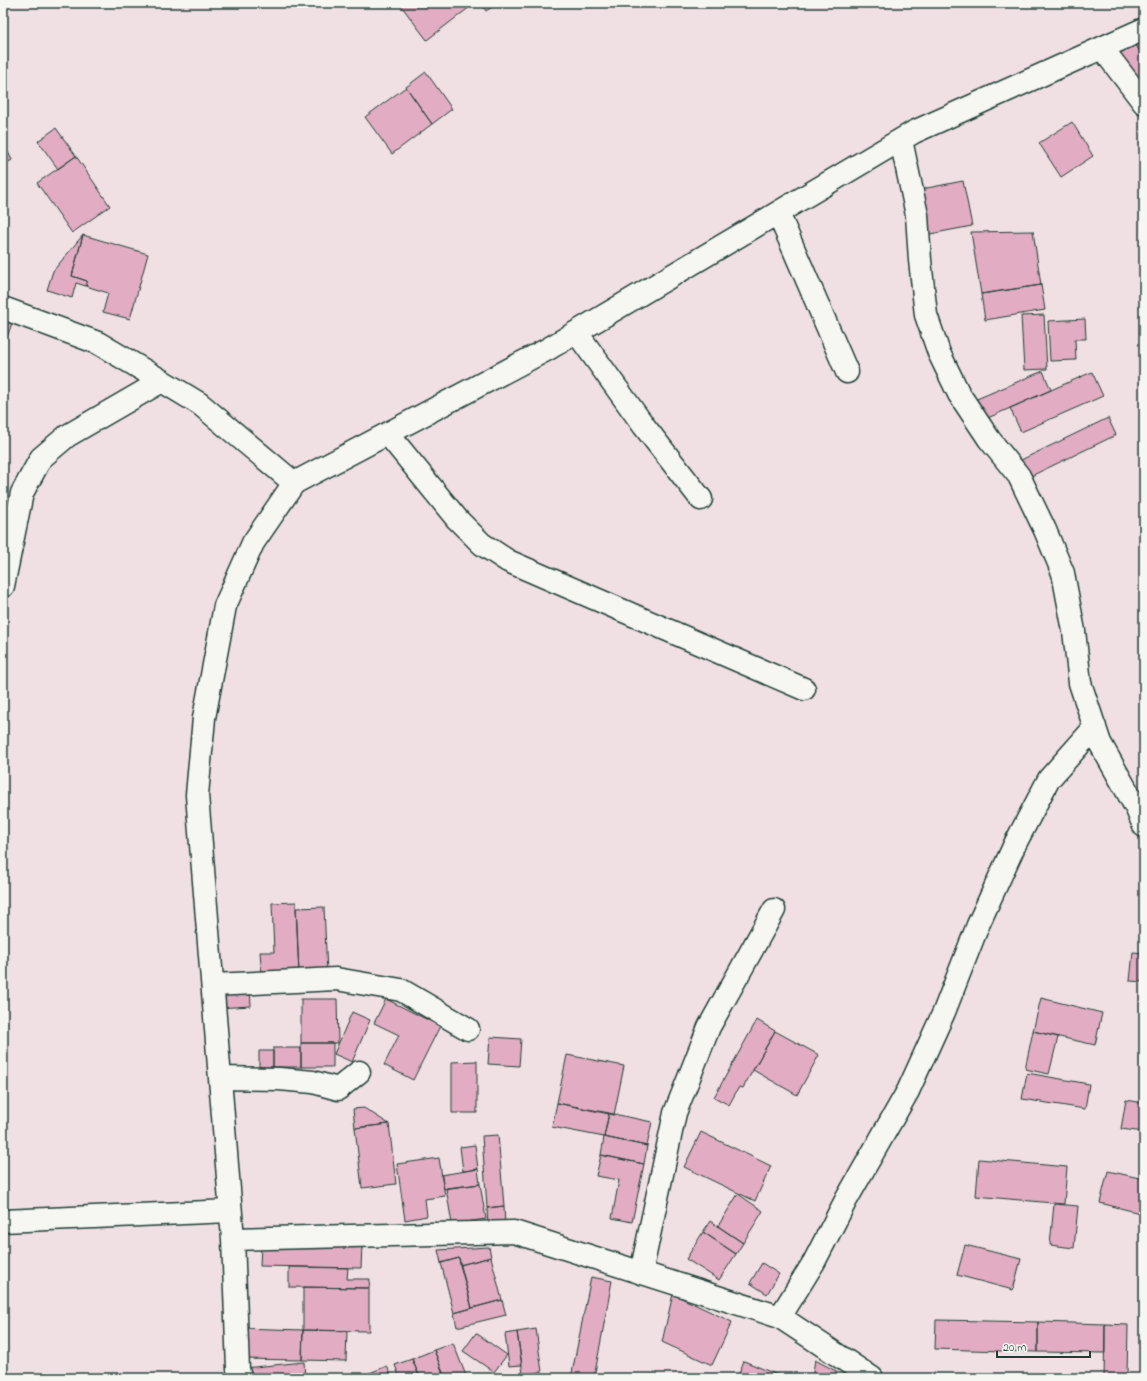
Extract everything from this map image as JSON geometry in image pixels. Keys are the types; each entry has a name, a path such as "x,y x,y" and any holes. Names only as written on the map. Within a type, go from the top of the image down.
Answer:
{"street":[{"path":"240,1378 238,1369 233,1239 198,795 204,718 225,606 253,542 294,483 541,353 914,132 1144,29"},
{"path":"1102,48 1144,103"},
{"path":"900,140 917,215 926,315 939,352 959,394 989,439 1019,476 1045,530 1063,573 1074,631 1080,683 1100,743 1136,807 1144,826"},
{"path":"778,213 847,372"},
{"path":"3,308 98,343 162,381 200,404 294,483"},
{"path":"576,333 644,426 701,499"},
{"path":"3,586 22,493 41,458 67,436 162,381"},
{"path":"388,434 457,519 482,544 508,561 804,689"},
{"path":"780,1317 814,1262 846,1200 908,1091 944,1012 978,924 1015,844 1049,779 1095,727"},
{"path":"641,1273 675,1113 710,1027 774,910"},
{"path":"213,984 336,979 401,990 468,1029"},
{"path":"220,1078 280,1079 313,1082 338,1089 359,1072"},
{"path":"3,1221 230,1211"},
{"path":"233,1239 514,1232 780,1317 872,1378"}],"building":[{"path":"399,3 475,3 427,40"},
{"path":"480,3 498,3 486,11"},
{"path":"1144,34 1144,57 1133,41"},
{"path":"1133,41 1144,57 1144,96 1115,54"},
{"path":"426,72 452,109 432,124 406,87"},
{"path":"406,87 432,124 392,154 365,117"},
{"path":"1072,122 1093,156 1061,177 1039,143"},
{"path":"56,128 76,156 58,169 38,141"},
{"path":"3,142 12,160 3,165"},
{"path":"76,156 110,206 72,233 37,183"},
{"path":"963,181 972,226 925,235 917,190"},
{"path":"1033,231 1041,285 981,294 971,232"},
{"path":"83,235 72,276 87,281 86,286 76,283 72,298 47,290 53,271"},
{"path":"83,235 148,254 130,319 103,312 108,293 86,286 87,281 72,276"},
{"path":"1041,285 1045,310 985,320 981,294"},
{"path":"1044,315 1047,369 1024,370 1021,316"},
{"path":"3,316 13,320 3,349"},
{"path":"1085,319 1086,339 1075,339 1076,360 1050,361 1048,321"},
{"path":"1043,371 1051,390 981,421 972,401"},
{"path":"1092,372 1103,396 1021,432 1010,408"},
{"path":"1108,418 1116,435 1029,477 1021,460"},
{"path":"1144,746 1144,758 1139,749"},
{"path":"296,902 299,974 262,976 260,952 274,952 272,903"},
{"path":"324,907 327,973 299,974 296,908"},
{"path":"1133,952 1144,953 1144,982 1130,981"},
{"path":"250,987 251,1006 217,1008 216,990"},
{"path":"1041,998 1102,1013 1095,1045 1033,1031"},
{"path":"301,999 337,999 338,1043 301,1043"},
{"path":"386,999 440,1026 413,1080 384,1065 399,1035 374,1023"},
{"path":"352,1012 370,1020 352,1062 334,1054"},
{"path":"757,1020 775,1031 743,1088 739,1087 729,1105 714,1097"},
{"path":"775,1031 819,1055 797,1095 753,1070"},
{"path":"1033,1031 1058,1037 1049,1074 1025,1069"},
{"path":"490,1037 521,1039 519,1066 488,1064"},
{"path":"301,1043 333,1043 333,1067 301,1067"},
{"path":"273,1048 301,1048 301,1067 273,1067"},
{"path":"259,1051 273,1051 273,1067 259,1067"},
{"path":"567,1055 624,1066 614,1115 557,1103"},
{"path":"477,1061 477,1113 452,1113 452,1062"},
{"path":"1027,1073 1089,1084 1085,1109 1022,1099"},
{"path":"1126,1100 1144,1103 1144,1132 1121,1129"},
{"path":"557,1103 609,1113 604,1137 552,1127"},
{"path":"364,1108 389,1124 355,1128 353,1109"},
{"path":"609,1113 652,1122 647,1146 604,1137"},
{"path":"389,1124 396,1184 362,1188 355,1128"},
{"path":"701,1132 771,1166 755,1201 684,1167"},
{"path":"498,1135 504,1206 487,1208 482,1136"},
{"path":"604,1137 647,1146 644,1164 601,1155"},
{"path":"475,1145 478,1169 463,1171 460,1147"},
{"path":"601,1155 644,1164 632,1222 612,1218 619,1180 596,1176"},
{"path":"439,1158 445,1196 425,1199 427,1216 405,1220 397,1164"},
{"path":"979,1159 1067,1167 1064,1204 976,1196"},
{"path":"478,1169 480,1184 444,1189 441,1175"},
{"path":"1108,1171 1144,1179 1144,1214 1100,1203"},
{"path":"480,1184 486,1219 452,1224 446,1188"},
{"path":"738,1194 763,1211 743,1243 718,1226"},
{"path":"1054,1204 1078,1206 1074,1248 1050,1245"},
{"path":"504,1206 505,1225 488,1226 487,1208"},
{"path":"710,1221 743,1243 736,1254 703,1232"},
{"path":"703,1232 736,1254 719,1280 686,1259"},
{"path":"261,1244 362,1246 361,1268 260,1266"},
{"path":"965,1245 1021,1259 1013,1290 957,1275"},
{"path":"489,1247 491,1257 460,1265 459,1258 441,1263 438,1250"},
{"path":"491,1257 502,1300 472,1308 460,1265"},
{"path":"459,1258 472,1308 454,1313 441,1263"},
{"path":"762,1263 779,1274 767,1294 750,1283"},
{"path":"289,1267 348,1268 347,1279 370,1279 369,1288 289,1287"},
{"path":"591,1277 612,1281 594,1378 571,1378"},
{"path":"303,1287 369,1288 369,1331 303,1330"},
{"path":"673,1294 732,1322 712,1365 662,1342"},
{"path":"502,1300 506,1315 457,1327 454,1313"},
{"path":"936,1320 1038,1322 1038,1352 935,1349"},
{"path":"1038,1322 1105,1324 1105,1353 1038,1352"},
{"path":"1105,1324 1128,1325 1127,1378 1104,1378"},
{"path":"241,1328 303,1330 302,1360 240,1359"},
{"path":"536,1329 542,1372 523,1374 517,1332"},
{"path":"303,1330 347,1331 346,1361 302,1360"},
{"path":"517,1332 522,1365 509,1366 505,1334"},
{"path":"476,1333 507,1355 494,1372 463,1351"},
{"path":"453,1343 467,1378 445,1378 434,1350"},
{"path":"434,1350 445,1378 420,1378 412,1359"},
{"path":"412,1359 420,1378 400,1378 395,1365"},
{"path":"815,1360 836,1371 835,1378 812,1378"},
{"path":"744,1361 785,1378 737,1378"},
{"path":"304,1362 305,1378 245,1378 244,1368"},
{"path":"387,1366 392,1378 357,1378"}]}
